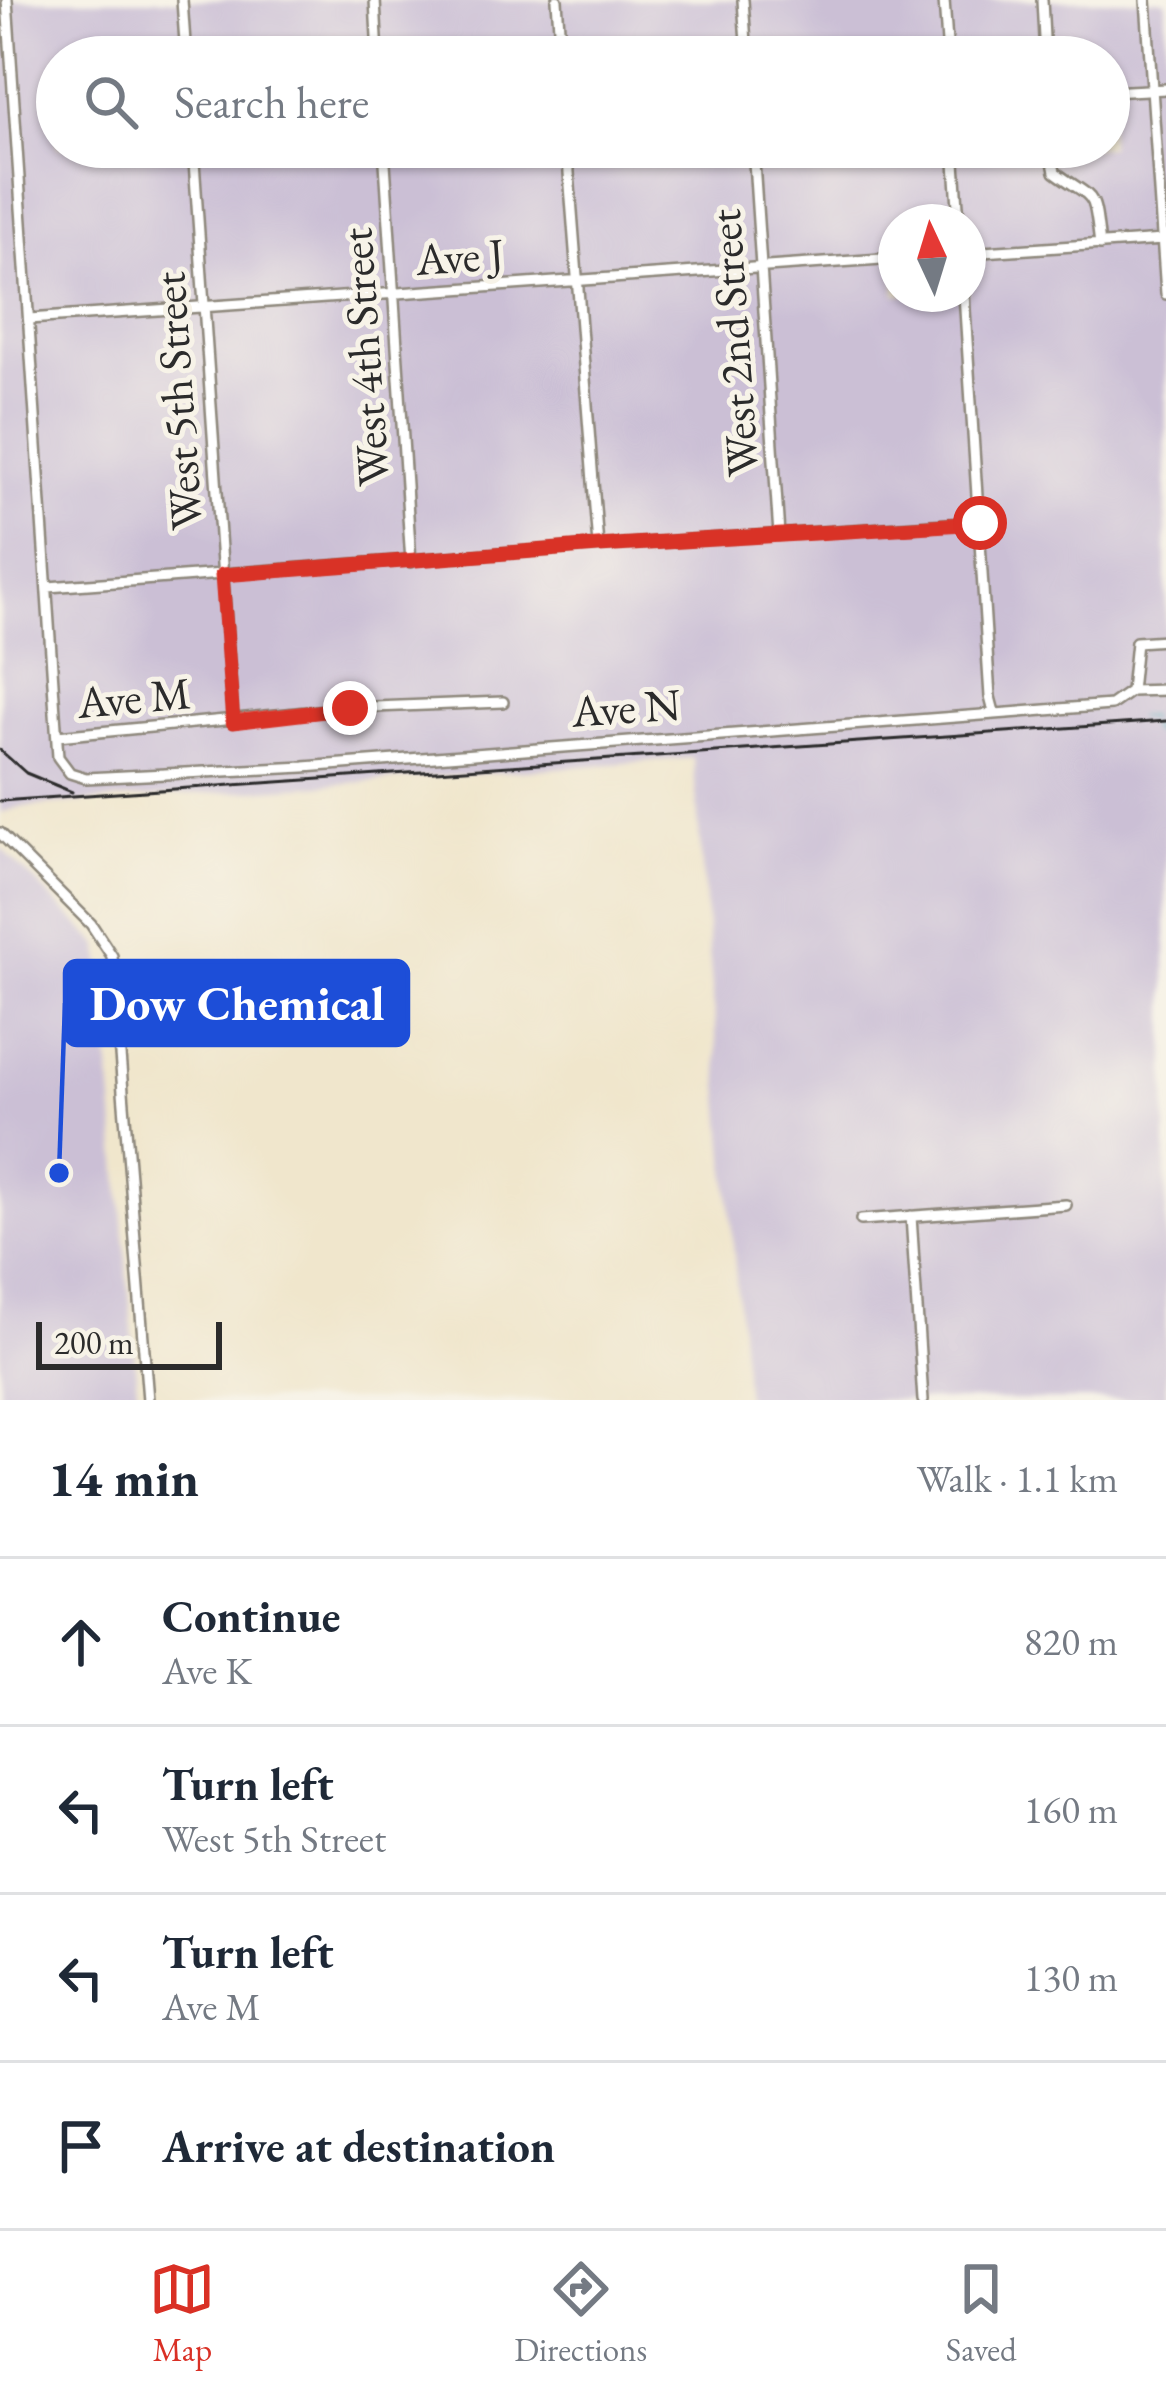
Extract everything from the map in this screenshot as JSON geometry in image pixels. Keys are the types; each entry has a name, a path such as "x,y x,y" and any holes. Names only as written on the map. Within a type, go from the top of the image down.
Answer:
{"street":[{"path":"8,0 57,736"},
{"path":"182,0 185,36"},
{"path":"375,0 377,36"},
{"path":"557,0 560,36"},
{"path":"743,0 746,36"},
{"path":"944,0 947,36"},
{"path":"1042,0 1044,36"},
{"path":"1146,0 1166,294"},
{"path":"1130,91 1166,89"},
{"name":"West 5th Street","path":"194,168 233,722"},
{"name":"West 4th Street","path":"385,168 411,562"},
{"path":"569,168 598,546"},
{"name":"West 2nd Street","path":"754,168 779,535"},
{"path":"955,168 958,204"},
{"path":"1054,168 1088,190 1096,208 1100,245"},
{"path":"986,253 1163,241"},
{"name":"Ave J","path":"29,319 878,260"},
{"path":"965,312 994,712"},
{"path":"48,587 980,523"},
{"path":"1131,692 1136,642 1166,640"},
{"name":"Ave N","path":"57,736 58,757 70,772 86,778 304,767 1111,705 1131,692 1166,691"},
{"name":"Ave M","path":"57,736 350,708 503,702"},
{"path":"0,833 92,924 112,956 148,1400"},
{"path":"861,1220 1066,1205"},
{"path":"911,1216 923,1400"}],"shaded area":[{"path":"0,0 1166,0 1166,1396 1155,1400 746,1400 693,758 20,807 0,813"},
{"path":"0,847 100,946 138,1400 0,1400"}],"waterway":[{"path":"1138,717 1149,718"},
{"path":"1150,726 1153,732 1166,735"}],"railway":[{"path":"0,801 1166,721"},
{"path":"0,750 26,773 72,792"}],"place":[{"name":"Dow Chemical","path":"59,1173"}],"route":[{"path":"350,708 233,722 222,575 980,523"}]}
